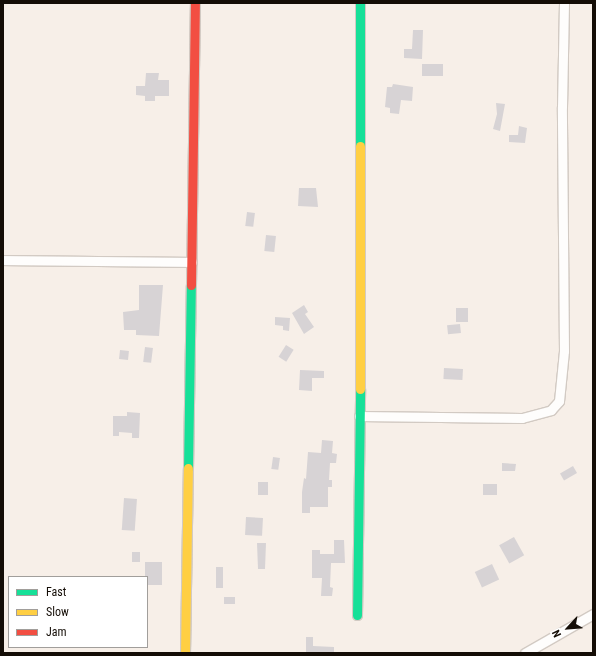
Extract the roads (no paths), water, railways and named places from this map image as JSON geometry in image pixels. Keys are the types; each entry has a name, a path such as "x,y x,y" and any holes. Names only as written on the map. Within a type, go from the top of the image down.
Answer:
{"street":[{"path":"185,653 195,3"},
{"path":"357,615 360,505 360,3"},
{"path":"360,416 522,418 551,410 559,401 564,351 562,107 564,3"},
{"path":"3,260 192,262"},
{"path":"525,653 593,614"}]}
